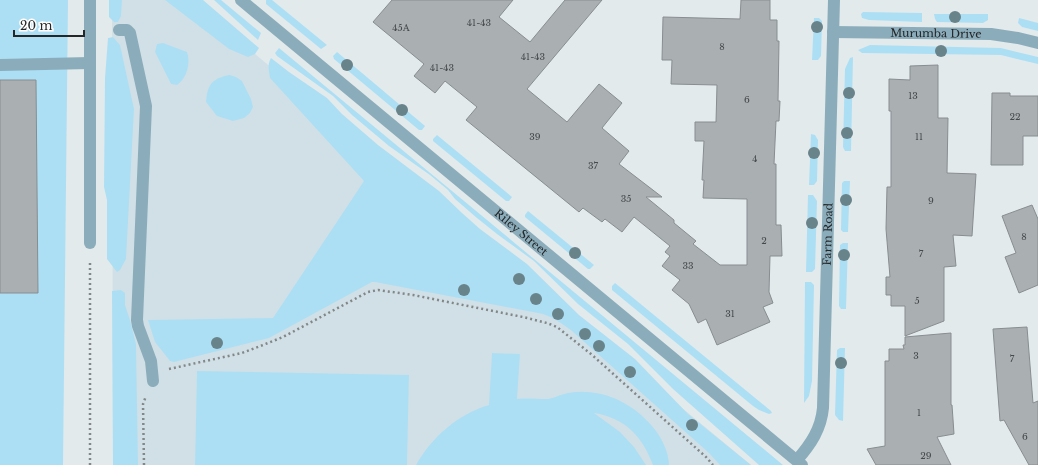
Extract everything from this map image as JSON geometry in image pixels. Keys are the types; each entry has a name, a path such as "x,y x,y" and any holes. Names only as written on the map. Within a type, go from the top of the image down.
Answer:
{"street":[{"path":"90,0 90,243"},
{"name":"Riley Street","path":"241,0 799,462"},
{"name":"Farm Road","path":"799,462 816,435 821,422 823,408 834,0"},
{"path":"119,30 127,30 130,33 146,106 137,320 151,361 153,381"},
{"name":"Murumba Drive","path":"832,32 991,34 1038,43"},
{"path":"0,65 90,62"}],"path":[{"path":"90,243 90,465"},
{"path":"144,465 143,404 153,381 158,374 168,370 242,353 263,345 282,337 368,292 378,290 523,317 557,327 597,359 713,465"}],"shaded area":[{"path":"0,0 68,0 63,465 0,465"},
{"path":"109,0 122,0 121,16 118,22 114,22 109,17"},
{"path":"112,0 192,0 261,59 751,465 113,465"},
{"path":"165,0 203,0 259,48 255,54 248,57 229,49"},
{"path":"214,0 221,0 261,33 258,40"},
{"path":"266,0 272,0 327,45 321,49 266,4"},
{"path":"863,12 922,13 922,22 869,20 862,18 861,14"},
{"path":"934,14 988,14 988,20 983,23 937,22"},
{"path":"814,18 819,18 822,21 821,56 818,60 812,60"},
{"path":"1019,18 1038,23 1038,31 1022,27 1018,23"},
{"path":"113,37 120,45 134,109 126,259 120,270 117,272 107,259 107,200 104,187 105,78 108,38"},
{"path":"163,43 187,52 189,61 186,74 177,85 171,84 155,52 157,44"},
{"path":"870,45 1001,48 1038,57 1038,64 1001,55 862,53 858,50"},
{"path":"279,48 783,465 759,465 673,389 628,344 578,304 534,261 477,218 430,175 389,146 352,115 333,96 277,56 275,53"},
{"path":"337,52 425,126 422,130 419,130 334,59 333,56"},
{"path":"853,57 851,151 845,151 843,147 845,69 850,58"},
{"path":"271,58 327,98 342,114 378,145 439,191 480,229 527,264 579,315 635,359 688,414 751,465 720,465 709,453 572,331 551,317 543,314 375,282 372,282 269,338 174,362 170,361 155,342 148,320 273,318 364,181 270,78 269,66"},
{"path":"230,75 242,81 251,99 253,107 250,113 244,118 233,121 217,116 206,102 209,87 212,83 219,78"},
{"path":"811,134 815,135 818,140 817,181 814,185 809,185"},
{"path":"437,135 512,197 509,201 506,201 433,141"},
{"path":"844,181 850,181 848,232 843,232 841,230 842,183"},
{"path":"808,195 813,195 817,201 815,269 812,272 806,272"},
{"path":"528,211 594,265 588,269 525,217"},
{"path":"843,243 848,243 846,309 841,309 839,306 840,245"},
{"path":"805,282 811,282 814,285 812,381 809,396 804,403"},
{"path":"615,283 772,413 769,414 753,406 612,290 612,286"},
{"path":"121,290 125,293 125,305 136,344 138,465 113,465 112,291"},
{"path":"840,348 845,348 843,421 839,420 835,415 837,350"},
{"path":"492,353 520,354 517,399 548,399 566,394 592,392 603,394 625,403 644,417 655,430 666,450 669,465 653,465 644,445 631,430 615,419 594,413 620,432 634,447 646,465 416,465 430,445 447,428 467,414 489,405"},
{"path":"197,371 409,375 407,465 195,465"}],"building":[{"path":"392,0 513,0 499,17 530,42 565,0 602,0 527,89 567,122 599,84 622,103 602,128 629,151 619,164 662,197 646,197 674,220 674,223 696,241 693,244 720,265 747,265 747,199 703,198 704,180 702,180 704,141 695,141 695,122 716,122 717,85 671,84 672,60 662,60 663,17 740,19 741,0 770,0 770,20 777,20 777,41 779,41 778,101 780,101 779,121 776,121 774,164 776,164 776,225 781,225 782,256 770,256 769,292 773,303 763,307 770,322 717,345 706,319 698,323 689,304 672,290 680,280 662,266 670,256 665,252 670,246 634,217 622,232 605,219 602,222 583,208 579,212 466,120 477,107 445,81 435,93 414,76 424,64 373,22"},
{"path":"938,65 938,118 948,118 947,173 976,174 972,236 953,235 956,266 944,267 944,321 905,336 905,306 891,306 891,295 886,295 886,277 890,277 886,229 887,187 891,187 891,111 889,111 889,79 910,80 910,66"},
{"path":"0,80 36,80 38,293 0,293"},
{"path":"992,93 1010,93 1010,96 1038,96 1038,136 1023,136 1023,165 991,165"},
{"path":"1032,205 1038,219 1038,285 1019,293 1005,257 1016,253 1002,216"},
{"path":"1027,327 1033,403 1038,401 1038,465 1029,465 1004,420 1000,421 993,329"},
{"path":"951,333 951,405 954,434 937,437 951,465 876,465 867,449 885,446 885,361 889,361 889,349 904,349 903,345 905,345 905,337"}]}
